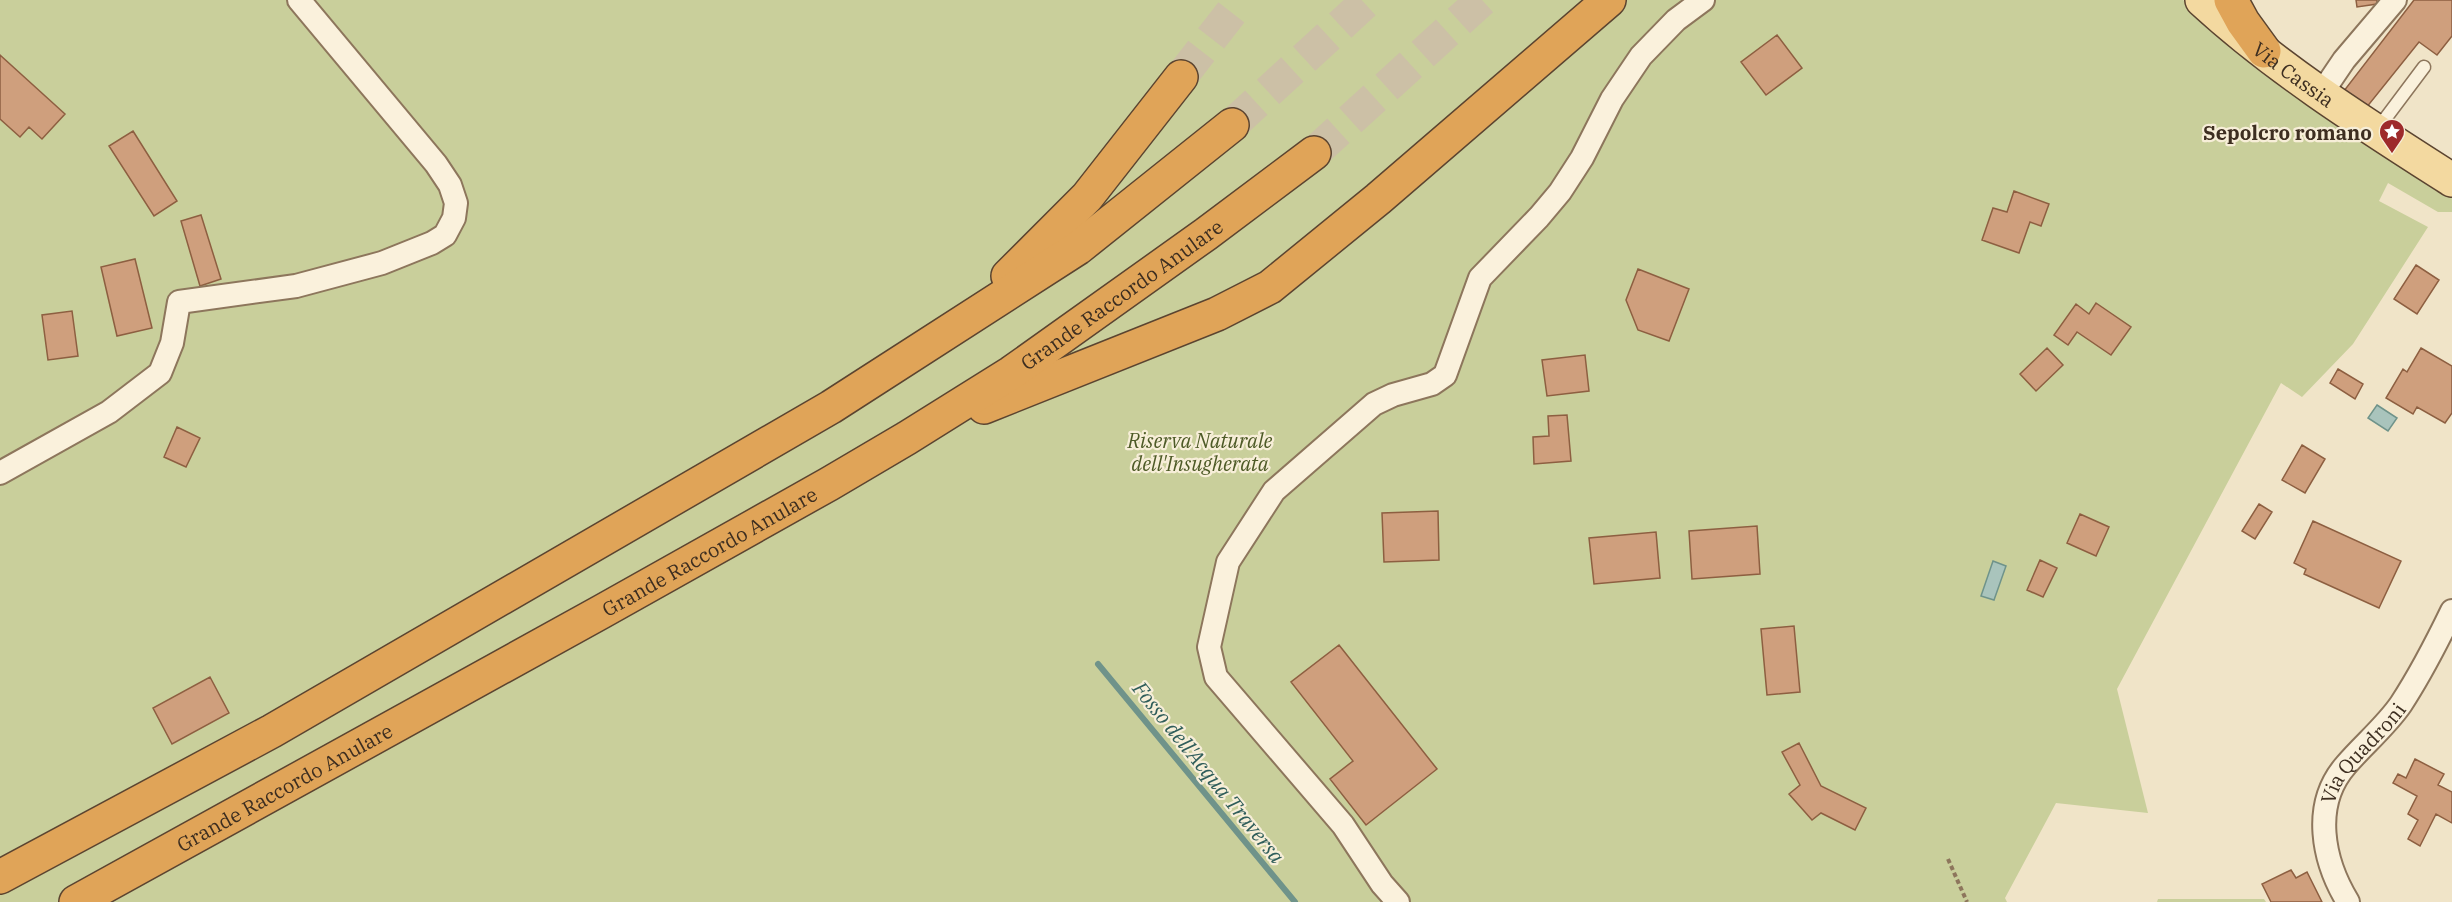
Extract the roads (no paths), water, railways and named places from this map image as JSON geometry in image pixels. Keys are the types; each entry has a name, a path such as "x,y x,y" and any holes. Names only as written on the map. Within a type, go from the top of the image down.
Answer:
{"highway":[{"path":"907,438 1217,314 1270,287 1378,198 1609,0"},
{"path":"2231,0 2243,22 2264,51"},
{"path":"962,322 1087,198 1181,77"},
{"path":"0,877 272,730 565,563 831,407 1078,248 1232,125"},
{"name":"Grande Raccordo Anulare","path":"76,902 601,612 907,438 1011,373 1206,234 1314,153"}],"main road":[{"name":"Via Cassia","path":"2202,0 2321,94 2452,180"}],"street":[{"path":"0,473 109,412 160,373 172,342 180,302 296,286 382,263 432,243 445,235 454,218 456,203 450,185 436,164 299,0"},
{"path":"1398,902 1382,884 1342,825 1216,677 1209,647 1228,562 1274,491 1353,421 1380,400 1432,384 1445,375 1480,278 1560,192 1582,158 1612,99 1641,56 1676,20 1703,0"},
{"path":"2321,94 2344,60 2395,0"},
{"name":"Via Quadroni","path":"2348,902 2333,874 2325,846 2325,811 2330,795 2344,767 2400,705 2452,611"}],"lane":[{"path":"2376,132 2424,68"}],"water":[{"path":"2377,405 2397,418 2388,431 2368,418"},
{"path":"1993,561 2006,566 1994,600 1981,596"}],"waterway":[{"name":"Fosso dell'Acqua Traversa","path":"1098,664 1295,902"}],"tunnel":[{"path":"1181,77 1241,0"},
{"path":"1232,125 1368,0"},
{"path":"1314,153 1482,0"}],"place":[{"name":"Sepolcro romano","path":"2392,155"}],"park label":[{"name":"Riserva Naturale dell'Insugherata","path":"1200,452"}]}
